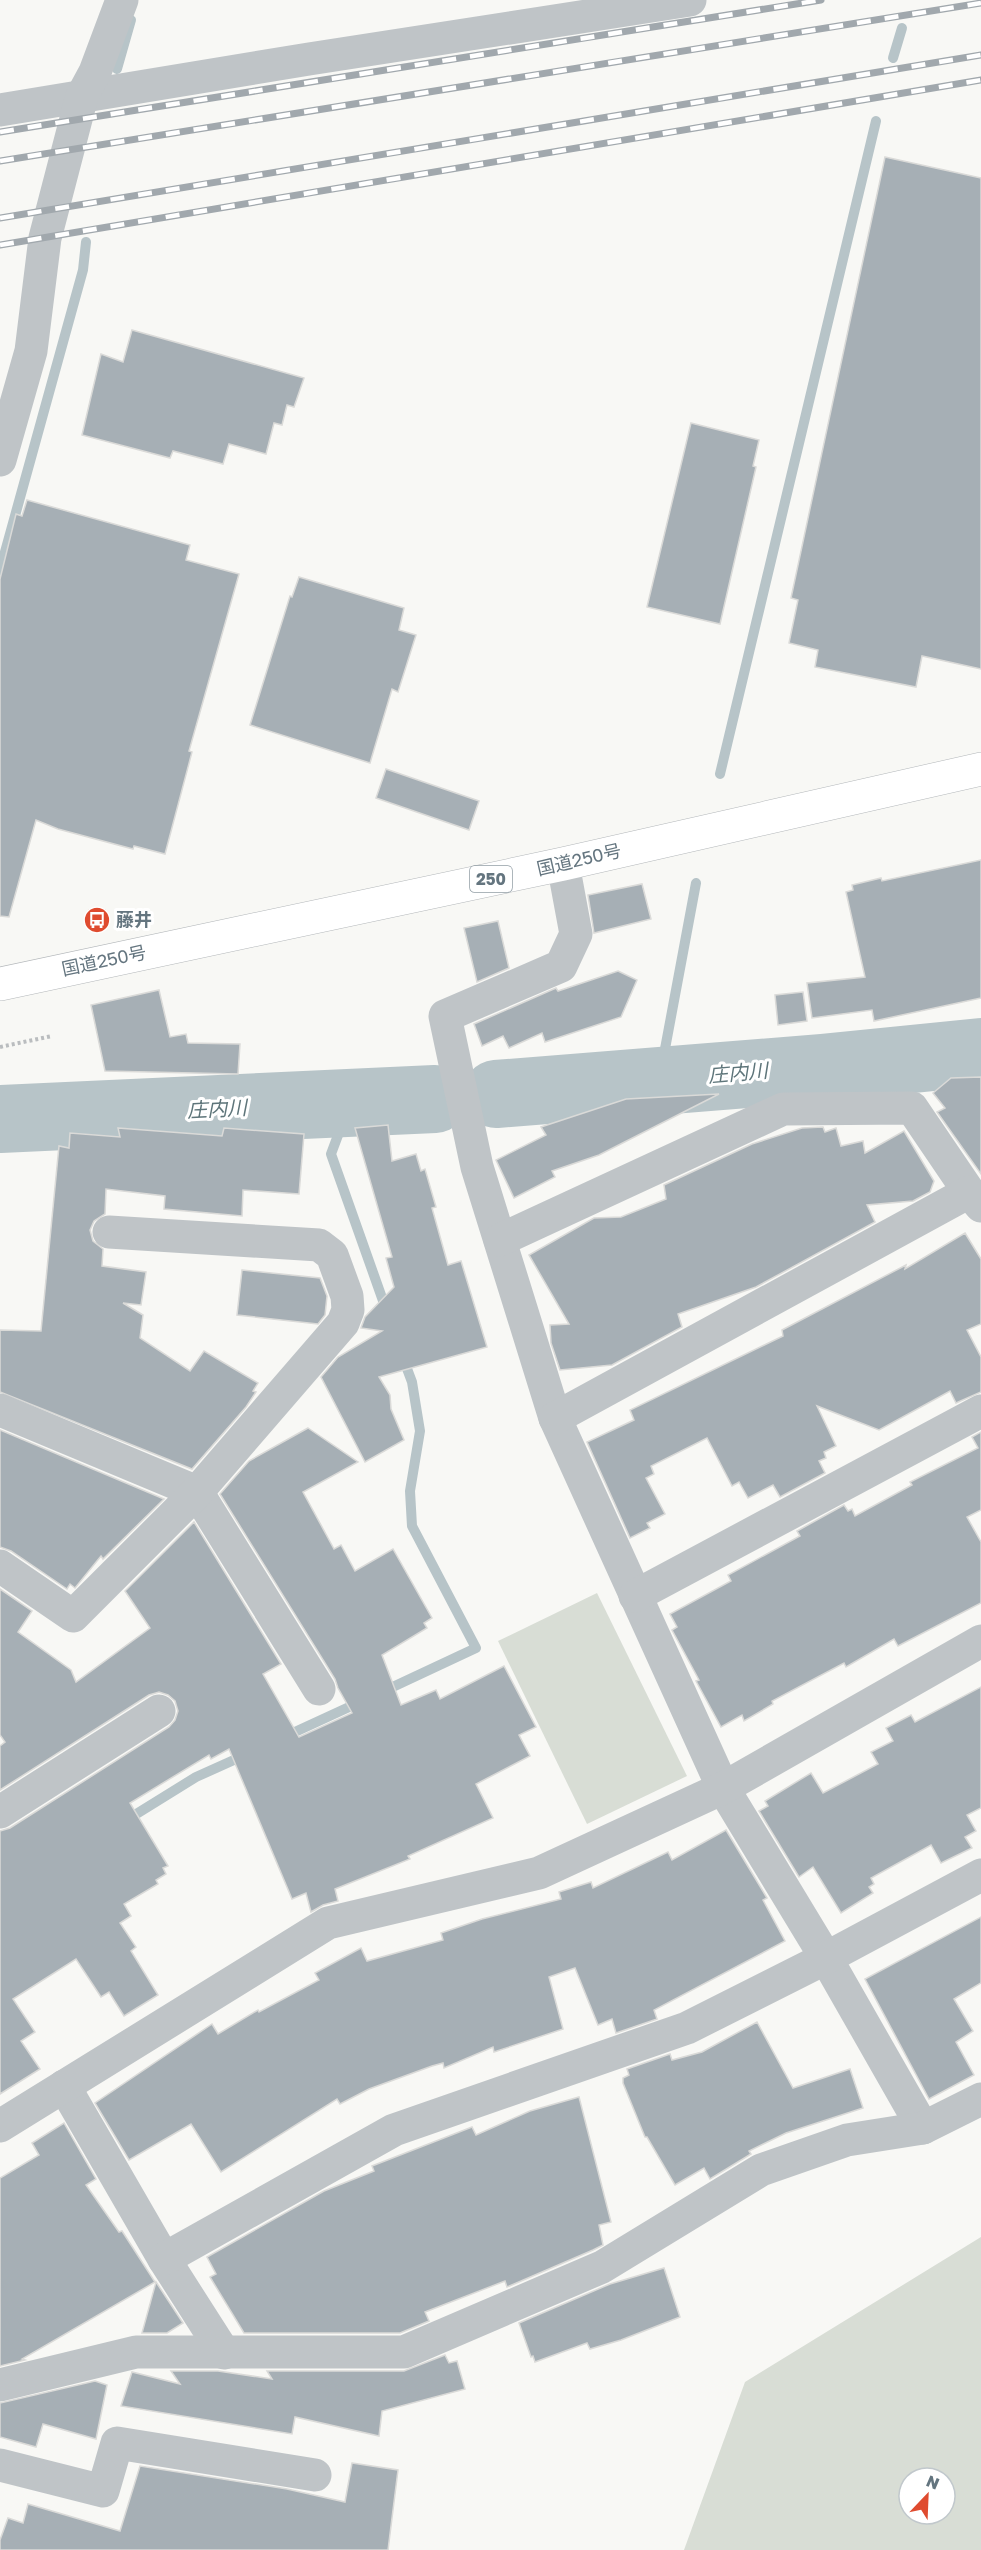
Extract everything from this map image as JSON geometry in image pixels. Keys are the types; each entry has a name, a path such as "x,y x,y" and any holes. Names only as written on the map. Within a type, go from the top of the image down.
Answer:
{"highway":[{"name":"国道250号","path":"0,984 563,864 981,769"}],"street":[{"path":"0,460 31,351 45,238 82,96 95,72 122,0"},
{"path":"0,110 690,0"},
{"path":"563,864 576,933 561,966 445,1016 477,1167 555,1418 723,1788 826,1958 923,2128"},
{"path":"500,1240 783,1108 912,1108 975,1199 555,1418"},
{"path":"0,1566 73,1616 197,1492 343,1323 348,1310 347,1296 332,1255 319,1245 109,1232"},
{"path":"0,1410 197,1492 319,1689"},
{"path":"635,1596 981,1411"},
{"path":"0,2126 328,1923 539,1873 723,1788 981,1641"},
{"path":"0,1812 159,1710"},
{"path":"164,2259 394,2130 687,2028 826,1958 981,1875"},
{"path":"64,2086 164,2259 224,2352"},
{"path":"0,2385 136,2352 404,2352 602,2267 761,2170 847,2140 923,2128 981,2099"},
{"path":"0,2465 104,2492 117,2443 315,2475"}],"path":[{"path":"0,1047 52,1036"}],"shaded area":[{"path":"597,1593 687,1776 587,1824 498,1641"},
{"path":"981,2237 981,2550 684,2550 745,2382"}],"building":[{"path":"885,157 981,178 981,669 922,656 916,687 815,667 818,650 789,643 798,600 791,598"},
{"path":"132,330 304,378 294,407 287,405 282,425 274,423 266,454 229,444 223,464 173,451 170,458 82,435 101,354 123,362"},
{"path":"691,423 759,440 753,466 756,467 720,624 647,607"},
{"path":"27,500 190,545 186,560 239,574 189,751 192,752 165,854 134,846 133,849 58,829 36,820 9,917 0,916 0,579 16,514 22,516"},
{"path":"299,577 404,608 399,630 416,635 398,692 392,689 370,763 250,725 290,596 292,597"},
{"path":"386,769 479,801 469,830 376,798"},
{"path":"981,860 981,998 874,1021 872,1010 812,1018 807,983 865,977 846,892 853,890 852,885"},
{"path":"642,884 651,919 594,933 588,895"},
{"path":"498,921 509,968 477,982 464,928"},
{"path":"618,971 637,980 621,1017 545,1042 542,1033 509,1048 503,1036 482,1046 474,1024 556,988 558,991"},
{"path":"159,990 170,1037 186,1034 188,1043 240,1044 238,1074 105,1071 91,1005"},
{"path":"803,992 807,1021 778,1025 775,995"},
{"path":"981,1077 981,1174 937,1112 945,1108 933,1093 951,1078"},
{"path":"719,1094 599,1155 552,1171 555,1177 514,1198 496,1160 546,1135 541,1127 626,1099"},
{"path":"388,1125 392,1161 416,1154 421,1171 425,1169 436,1207 432,1208 448,1265 461,1261 487,1347 379,1377 390,1395 391,1409 404,1440 365,1462 321,1377 338,1357 382,1331 361,1328 365,1317 394,1287 386,1258 392,1257 355,1128"},
{"path":"823,1127 825,1132 836,1128 841,1146 863,1141 865,1153 904,1131 934,1181 930,1192 913,1201 867,1205 875,1222 756,1287 678,1314 682,1327 612,1365 560,1370 551,1343 550,1325 569,1324 529,1255 594,1218 621,1217 666,1199 664,1185 752,1144 802,1128"},
{"path":"118,1128 222,1136 224,1128 304,1134 299,1194 243,1190 242,1216 164,1209 165,1196 106,1189 105,1214 94,1221 90,1230 93,1241 103,1249 102,1266 146,1272 141,1305 123,1303 143,1315 140,1338 190,1371 204,1351 258,1383 253,1391 256,1392 246,1407 192,1469 0,1392 0,1330 41,1331 59,1146 69,1148 70,1133 120,1137"},
{"path":"965,1233 981,1259 981,1324 967,1330 981,1357 981,1392 956,1403 950,1391 879,1430 817,1406 836,1446 824,1452 826,1458 819,1461 825,1473 780,1497 773,1485 748,1498 739,1482 732,1486 707,1438 651,1466 654,1474 646,1478 665,1514 647,1523 650,1528 630,1538 587,1442 634,1420 630,1410 783,1336 782,1330 906,1265 905,1269"},
{"path":"242,1270 320,1278 327,1296 325,1315 318,1324 237,1315"},
{"path":"308,1428 358,1462 303,1492 334,1549 341,1545 355,1571 393,1549 432,1618 424,1623 427,1628 382,1655 401,1705 436,1690 440,1699 504,1666 536,1727 519,1735 530,1756 476,1784 493,1818 408,1856 410,1859 335,1889 338,1901 323,1905 311,1912 306,1893 292,1899 229,1749 211,1759 209,1755 130,1803 168,1866 163,1868 166,1874 156,1880 158,1884 124,1904 131,1916 120,1923 136,1947 131,1951 158,1995 124,2016 109,1992 101,1997 76,1959 13,1999 35,2032 21,2041 40,2069 0,2094 0,1831 10,1828 169,1727 178,1711 175,1701 168,1695 159,1692 149,1695 0,1790 0,1746 5,1742 0,1735 0,1589 32,1611 18,1632 71,1670 76,1682 150,1628 125,1591 194,1522 281,1664 263,1674 299,1737 352,1713 335,1679 220,1494 249,1461"},
{"path":"0,1430 164,1499 103,1559 101,1556 75,1588 70,1584 67,1589 11,1551 0,1547"},
{"path":"981,1432 981,1510 967,1517 981,1542 981,1603 898,1646 894,1639 846,1667 844,1663 772,1701 773,1704 744,1721 742,1715 721,1727 672,1630 677,1627 670,1614 731,1581 728,1575 800,1536 797,1531 844,1505 848,1511 852,1509 855,1516 912,1485 910,1482 978,1448 972,1437"},
{"path":"981,1687 981,1808 967,1815 976,1831 965,1837 972,1848 941,1863 931,1845 871,1878 874,1884 869,1887 873,1893 841,1913 813,1867 799,1877 759,1811 768,1806 765,1801 811,1773 823,1793 878,1764 871,1752 893,1741 886,1728 911,1715 915,1722"},
{"path":"726,1830 767,1898 763,1900 785,1941 654,2010 657,2019 616,2033 612,2019 598,2025 575,1968 549,1977 563,2029 494,2052 493,2047 444,2068 443,2063 432,2066 369,2089 340,2104 337,2099 221,2172 191,2124 129,2160 95,2103 212,2024 218,2034 258,2010 259,2012 319,1980 315,1973 361,1948 367,1961 443,1940 441,1933 482,1919 561,1899 559,1892 591,1882 593,1888 668,1852 672,1860"},
{"path":"981,1917 981,1983 954,1999 973,2031 956,2042 974,2075 929,2099 865,1979"},
{"path":"757,2022 793,2088 850,2069 863,2108 786,2133 749,2151 751,2154 710,2179 704,2168 675,2185 645,2137 623,2083 623,2078 629,2075 627,2069 670,2054 672,2060 702,2052"},
{"path":"579,2097 611,2222 599,2225 603,2245 593,2250 507,2287 505,2281 425,2312 429,2321 400,2333 244,2333 210,2277 216,2274 207,2257 324,2191 374,2171 372,2166 472,2127 476,2135 530,2111"},
{"path":"64,2123 96,2179 86,2185 119,2232 122,2231 155,2282 22,2359 25,2360 0,2366 0,2178 39,2155 32,2143"},
{"path":"664,2268 680,2317 621,2340 590,2349 587,2343 535,2362 533,2356 531,2357 519,2323 610,2284"},
{"path":"156,2282 183,2323 167,2333 142,2333"},
{"path":"445,2355 449,2363 457,2361 465,2389 382,2411 379,2436 295,2417 292,2434 121,2406 132,2372 180,2384 171,2371 218,2371 272,2379 267,2371 404,2371"},
{"path":"95,2381 107,2385 96,2439 43,2424 36,2447 0,2437 0,2403"},
{"path":"352,2463 398,2470 388,2550 0,2550 0,2540 8,2518 23,2523 28,2504 120,2531 140,2466 287,2489 345,2502"}],"waterway":[{"path":"117,69 131,20"},
{"path":"893,58 902,28"},
{"path":"720,774 876,121"},
{"path":"0,570 83,270 86,242"},
{"path":"659,1081 696,883"},
{"name":"庄内川","path":"496,1094 823,1068 981,1052"},
{"name":"庄内川","path":"0,1119 435,1099"},
{"path":"350,1103 331,1154 387,1312"},
{"path":"382,1692 476,1648 412,1526 410,1491 420,1431 412,1382 403,1358"},
{"path":"284,1737 360,1702"},
{"path":"125,1821 196,1777 245,1755"}],"railway":[{"path":"0,132 821,0"},
{"path":"0,161 981,3"},
{"path":"0,218 981,55"},
{"path":"0,245 981,80"}],"place":[{"name":"藤井","path":"97,920"}]}
